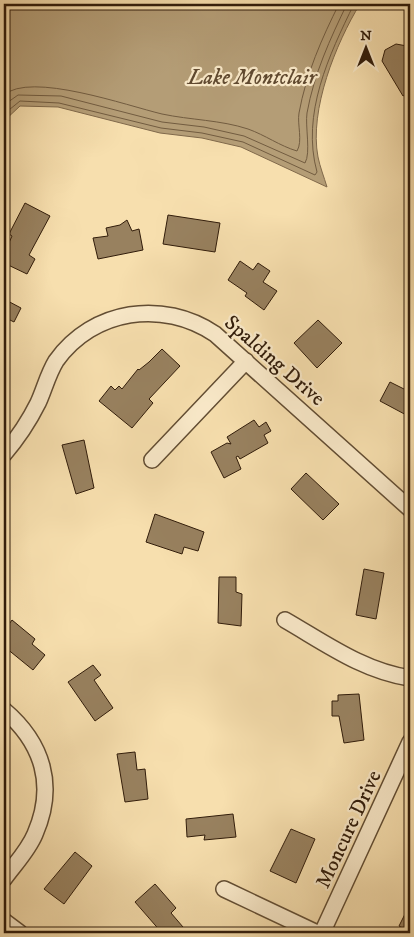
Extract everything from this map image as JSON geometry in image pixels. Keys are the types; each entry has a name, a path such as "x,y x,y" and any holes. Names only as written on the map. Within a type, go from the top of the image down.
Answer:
{"street":[{"name":"Spalding Drive","path":"4,454 24,428 56,362 71,344 103,322 138,313 161,313 184,317 215,334 410,508"},
{"path":"152,460 246,361"},
{"path":"285,620 358,663 382,672 410,678"},
{"path":"4,710 28,736 38,754 44,771 45,792 43,812 34,836 4,879"},
{"name":"Moncure Drive","path":"322,933 410,742"},
{"path":"224,889 316,933"},
{"path":"4,921 20,933"}],"water":[{"name":"Lake Montclair","path":"4,4 360,4 334,57 321,98 317,119 316,139 318,157 327,187 241,147 202,138 160,133 58,107 20,106 4,121"}],"building":[{"path":"396,44 407,46 410,52 410,92 403,96 382,61 385,50"},
{"path":"25,203 50,216 29,255 35,259 27,274 6,264 9,257 4,254 12,236 9,234"},
{"path":"168,215 220,223 215,252 163,244"},
{"path":"127,220 132,231 139,229 143,250 98,259 93,238 108,236 106,228 120,225"},
{"path":"240,261 253,270 258,263 270,271 263,282 277,291 264,310 245,296 247,293 228,280"},
{"path":"4,299 21,308 14,322 8,319 4,327"},
{"path":"318,320 342,343 317,368 294,343"},
{"path":"162,349 180,366 149,399 153,403 132,428 99,401 111,386 115,390 119,386 122,389 138,369 149,362"},
{"path":"390,382 410,392 410,417 380,401"},
{"path":"254,420 259,427 266,422 271,431 264,435 268,443 240,459 238,456 236,457 241,469 224,478 211,452 227,443 231,444 227,437"},
{"path":"84,440 94,488 76,494 62,445"},
{"path":"306,473 339,504 323,520 291,489"},
{"path":"155,514 204,532 198,551 184,547 182,554 146,542"},
{"path":"364,569 384,573 376,619 356,615"},
{"path":"219,577 236,577 236,592 242,594 241,626 218,623"},
{"path":"12,620 35,639 32,644 45,655 33,670 6,648 8,645 4,641 4,631"},
{"path":"93,665 101,675 94,680 113,708 95,721 68,682"},
{"path":"359,694 364,740 344,743 339,716 332,716 332,701 338,701 338,695"},
{"path":"135,752 137,770 145,769 148,799 125,802 117,754"},
{"path":"233,814 236,837 204,840 205,835 187,837 186,819"},
{"path":"291,829 315,839 296,883 270,871"},
{"path":"75,852 92,866 64,904 44,889"},
{"path":"155,884 176,908 171,913 183,927 175,933 162,933 135,902"},
{"path":"410,904 410,932 399,926"}]}
